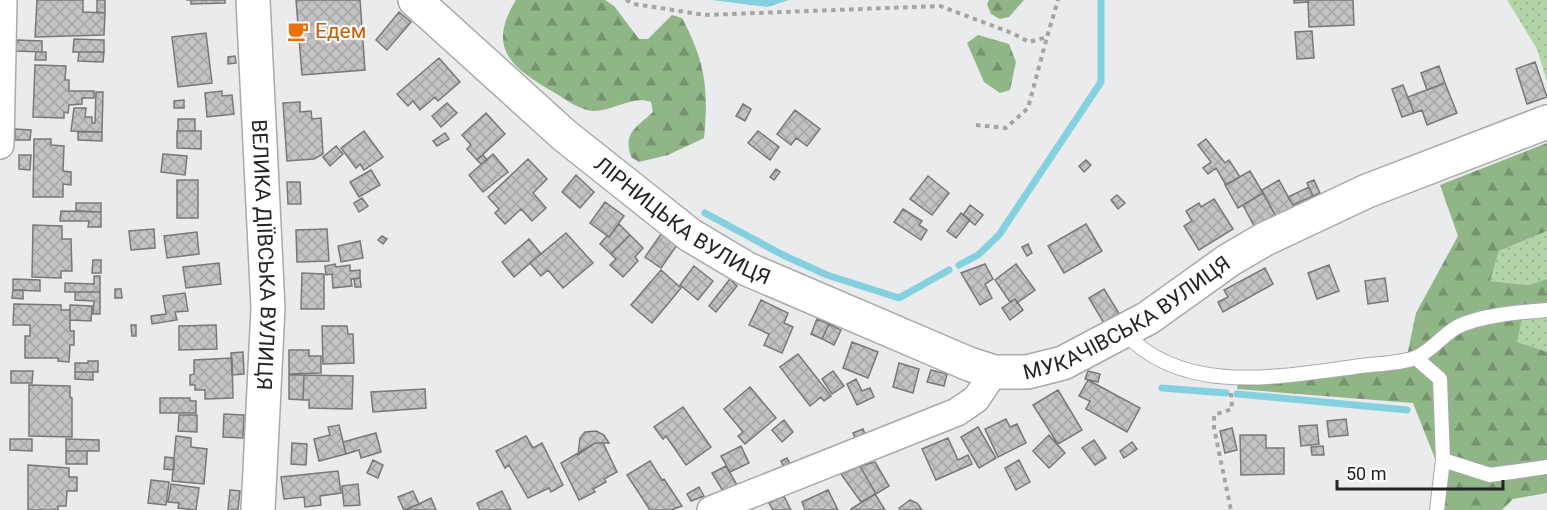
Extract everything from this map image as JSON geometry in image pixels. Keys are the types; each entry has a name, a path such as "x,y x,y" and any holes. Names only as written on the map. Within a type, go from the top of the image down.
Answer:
{"street":[{"path":"0,146 3,0"},
{"name":"ВЕЛИКА ДІЇВСЬКА ВУЛИЦЯ","path":"253,0 268,308 258,510"},
{"name":"ЛІРНИЦЬКА ВУЛИЦЯ","path":"415,0 564,135 690,234 747,269 938,351 994,372"},
{"name":"МУКАЧІВСЬКА ВУЛИЦЯ","path":"715,509 957,412 976,399 994,372 1027,372 1063,363 1124,332 1265,239 1367,191 1547,122"}],"lane":[{"path":"1124,332 1132,342 1161,362 1191,371 1229,377 1272,378 1416,358 1459,326 1514,313 1547,309"},
{"path":"1416,358 1440,379 1443,460 1437,510"},
{"path":"1443,460 1490,475 1547,467"}],"path":[{"path":"626,0 634,4 705,15 940,6 1012,33 1029,42 1047,37"},
{"path":"976,125 1006,128 1028,108 1058,0"},
{"path":"1229,377 1232,409 1214,415 1214,428 1231,510"}],"green space":[{"path":"516,0 605,0 614,6 639,39 648,39 672,15 682,18 696,48 704,76 706,105 704,138 668,155 639,162 631,157 630,136 636,127 653,112 651,102 636,101 600,111 587,110 573,104 527,75 508,56 504,45 503,32 507,17"},
{"path":"989,0 1024,0 1009,17 1000,19 991,14 987,4"},
{"path":"1507,0 1547,0 1547,82 1537,49"},
{"path":"978,35 1009,44 1016,62 1010,90 1000,93 984,82 967,43"},
{"path":"1547,143 1547,231 1499,251 1490,281 1529,285 1547,279 1547,306 1523,313 1517,342 1547,352 1547,493 1513,499 1502,510 1431,510 1436,461 1413,403 1237,389 1238,383 1276,383 1405,365 1416,313 1458,236 1440,185"},
{"path":"1547,231 1547,279 1530,285 1490,281 1499,251"},
{"path":"1547,306 1547,352 1516,342 1523,313"}],"water":[{"path":"712,0 789,0 767,7"}],"building":[{"path":"37,0 83,0 83,12 105,13 104,35 35,37"},
{"path":"97,0 105,0 105,13 97,12"},
{"path":"191,0 225,0 225,3 191,4"},
{"path":"296,0 360,0 365,70 302,75"},
{"path":"1294,0 1308,0 1308,2 1294,3"},
{"path":"1308,0 1353,0 1354,25 1309,27"},
{"path":"399,12 411,22 387,50 376,40"},
{"path":"1312,31 1314,58 1297,59 1295,32"},
{"path":"206,33 212,83 178,87 172,37"},
{"path":"74,39 104,40 104,52 73,52"},
{"path":"17,40 42,41 42,52 16,51"},
{"path":"36,52 46,52 46,60 35,60"},
{"path":"79,52 104,52 103,62 78,61"},
{"path":"235,56 236,63 228,64 228,57"},
{"path":"439,58 460,82 438,101 435,97 420,110 413,101 408,106 397,94"},
{"path":"1535,62 1547,97 1527,104 1516,69"},
{"path":"35,65 66,66 65,80 69,80 69,91 94,91 94,98 82,98 82,104 69,105 68,113 64,112 64,118 33,117"},
{"path":"1439,66 1445,83 1427,90 1421,73"},
{"path":"1445,83 1457,113 1427,125 1422,110 1414,113 1408,97"},
{"path":"1403,85 1414,113 1402,117 1392,89"},
{"path":"222,91 222,96 232,95 234,114 207,117 205,93"},
{"path":"96,92 103,92 102,132 71,131 74,108 86,108 85,117 92,117 92,123 95,123"},
{"path":"184,100 184,108 174,108 174,101"},
{"path":"300,102 300,112 311,111 312,119 321,118 323,154 314,159 287,161 283,103"},
{"path":"447,103 457,113 441,127 432,116"},
{"path":"743,104 751,109 745,121 736,116"},
{"path":"795,110 820,129 807,146 796,138 791,145 777,134"},
{"path":"486,113 505,134 477,160 467,149 471,145 462,135"},
{"path":"178,119 195,119 195,131 178,131"},
{"path":"15,129 31,130 30,140 15,140"},
{"path":"177,131 201,131 201,149 177,148"},
{"path":"364,131 383,157 364,170 360,164 356,168 341,148"},
{"path":"758,131 779,147 770,160 748,143"},
{"path":"78,132 102,132 102,141 78,140"},
{"path":"445,133 449,139 437,146 433,141"},
{"path":"34,139 51,139 51,145 64,146 63,171 71,172 71,185 63,184 63,197 33,197"},
{"path":"1206,139 1225,163 1229,160 1240,177 1226,185 1216,168 1208,174 1203,168 1211,162 1198,145"},
{"path":"336,146 343,154 330,166 323,157"},
{"path":"163,154 187,156 185,175 161,172"},
{"path":"493,154 508,172 483,192 469,175"},
{"path":"19,155 31,155 30,170 19,169"},
{"path":"483,155 487,160 481,164 477,160"},
{"path":"528,159 547,179 533,193 546,208 532,221 521,209 505,224 495,213 499,209 488,197"},
{"path":"1086,160 1091,165 1084,172 1079,166"},
{"path":"776,169 780,172 774,180 770,177"},
{"path":"371,170 380,185 359,197 350,182"},
{"path":"1250,171 1263,193 1238,208 1225,185"},
{"path":"576,175 594,192 580,208 562,192"},
{"path":"928,176 949,193 932,215 910,199"},
{"path":"177,180 198,180 198,218 177,218"},
{"path":"1279,180 1295,209 1277,219 1262,190"},
{"path":"1314,180 1320,193 1313,196 1307,183"},
{"path":"287,182 300,182 301,204 288,204"},
{"path":"1309,187 1313,196 1293,205 1288,197"},
{"path":"1263,193 1275,215 1254,226 1243,205"},
{"path":"1117,195 1125,203 1118,209 1111,200"},
{"path":"362,198 368,206 359,212 354,203"},
{"path":"1214,199 1233,229 1199,250 1184,226 1192,221 1186,211 1199,203 1201,207"},
{"path":"605,202 624,216 609,237 590,223"},
{"path":"76,203 101,203 101,212 76,211"},
{"path":"970,205 983,215 975,225 963,215"},
{"path":"903,209 922,221 919,225 927,230 921,240 894,222"},
{"path":"61,211 101,212 101,227 88,227 89,221 60,221"},
{"path":"961,213 970,220 956,238 947,231"},
{"path":"619,224 630,235 611,254 600,244"},
{"path":"1086,224 1102,251 1064,273 1048,246"},
{"path":"33,225 62,226 62,239 71,239 72,271 61,271 61,278 32,277"},
{"path":"154,229 155,248 131,250 129,231"},
{"path":"327,229 329,261 297,262 296,230"},
{"path":"197,232 199,254 167,258 164,236"},
{"path":"566,233 593,263 563,288 548,270 541,276 530,263"},
{"path":"661,234 677,245 661,268 645,257"},
{"path":"630,235 643,248 635,257 638,261 623,277 610,265 616,259 611,254"},
{"path":"382,236 387,239 383,244 378,240"},
{"path":"529,239 541,254 514,277 502,262"},
{"path":"360,241 363,258 341,262 338,246"},
{"path":"1028,244 1032,253 1027,256 1022,247"},
{"path":"93,260 101,260 101,273 92,273"},
{"path":"219,263 221,284 186,288 183,267"},
{"path":"335,264 336,267 350,265 350,271 360,270 360,278 351,279 352,286 333,288 332,274 326,275 325,266"},
{"path":"985,264 993,279 985,284 992,298 980,305 961,273"},
{"path":"1016,264 1035,290 1017,303 1015,299 1010,302 995,280"},
{"path":"1329,265 1339,291 1317,299 1308,273"},
{"path":"694,266 713,281 698,300 680,285"},
{"path":"1265,268 1273,284 1223,312 1218,302 1228,297 1224,290"},
{"path":"661,270 681,288 652,323 631,305"},
{"path":"302,273 324,274 324,309 301,309"},
{"path":"94,276 100,276 100,292 65,292 65,283 94,284"},
{"path":"360,278 361,287 355,287 354,279"},
{"path":"1385,278 1388,301 1368,304 1365,281"},
{"path":"13,279 40,280 40,291 13,290"},
{"path":"730,279 737,286 716,312 709,306"},
{"path":"115,289 121,289 122,298 115,298"},
{"path":"1104,289 1120,315 1105,325 1089,298"},
{"path":"13,290 23,290 23,299 12,298"},
{"path":"75,292 100,292 100,314 93,314 94,301 75,300"},
{"path":"185,293 188,311 175,312 177,320 152,324 151,316 166,314 163,296"},
{"path":"1015,299 1023,310 1010,320 1002,308"},
{"path":"761,300 788,313 784,323 793,327 782,353 764,345 769,334 749,325"},
{"path":"14,304 61,305 61,310 70,310 70,331 74,331 74,345 70,345 69,362 58,361 58,358 25,358 25,336 30,336 30,325 13,325"},
{"path":"70,305 92,306 91,321 70,320"},
{"path":"817,319 829,324 822,339 811,334"},
{"path":"829,324 841,330 834,345 822,339"},
{"path":"131,325 136,325 136,336 132,336"},
{"path":"216,325 217,349 179,350 179,326"},
{"path":"322,326 347,326 348,334 353,334 354,363 323,364"},
{"path":"852,342 878,352 868,378 843,368"},
{"path":"289,350 309,350 309,356 321,356 321,373 289,374"},
{"path":"243,352 244,374 232,375 231,353"},
{"path":"798,354 831,396 824,401 821,397 810,406 780,367"},
{"path":"232,358 233,398 205,399 205,390 195,390 195,385 190,385 190,375 194,374 194,360"},
{"path":"88,361 98,361 98,372 75,372 75,363 88,363"},
{"path":"899,363 919,369 913,393 893,387"},
{"path":"931,370 947,374 944,386 927,382"},
{"path":"11,371 33,371 32,383 11,383"},
{"path":"833,371 844,386 832,394 822,379"},
{"path":"1088,371 1100,374 1098,382 1085,379"},
{"path":"75,372 93,372 93,380 75,379"},
{"path":"289,375 304,375 303,400 289,399"},
{"path":"304,375 353,376 352,409 309,408 309,400 303,400"},
{"path":"856,379 862,391 870,388 874,397 857,405 847,384"},
{"path":"1088,380 1140,408 1127,432 1086,409 1090,401 1079,396"},
{"path":"29,385 70,386 72,437 29,436"},
{"path":"750,387 776,418 745,444 738,436 743,432 724,409"},
{"path":"425,389 426,408 373,412 371,392"},
{"path":"1058,390 1082,430 1058,444 1033,405"},
{"path":"160,398 190,398 190,401 196,401 196,413 160,413"},
{"path":"683,407 711,447 686,465 666,436 663,439 654,427"},
{"path":"224,414 244,415 243,438 223,437"},
{"path":"179,415 197,415 197,432 178,431"},
{"path":"1006,419 1010,427 1017,424 1026,443 998,457 985,429"},
{"path":"1346,419 1348,435 1329,437 1327,421"},
{"path":"784,420 793,432 782,442 772,430"},
{"path":"339,425 346,454 319,461 314,439 330,435 328,427"},
{"path":"1317,425 1319,444 1301,446 1299,426"},
{"path":"978,427 996,458 979,468 961,437"},
{"path":"1232,428 1237,450 1225,453 1220,431"},
{"path":"863,429 865,434 855,438 853,433"},
{"path":"596,431 604,435 609,443 595,443 578,455 580,438 585,432"},
{"path":"376,433 381,452 361,458 359,450 346,454 343,442"},
{"path":"1049,435 1065,453 1049,468 1033,451"},
{"path":"1240,435 1266,435 1266,448 1284,448 1284,474 1241,475"},
{"path":"176,436 191,438 191,447 207,449 204,484 172,481"},
{"path":"526,436 533,448 542,443 563,485 551,492 549,488 528,498 509,465 505,468 496,451"},
{"path":"948,438 958,460 968,455 972,464 936,480 922,449"},
{"path":"10,439 32,439 32,451 10,450"},
{"path":"66,439 99,440 99,451 66,451"},
{"path":"1094,440 1106,458 1095,465 1082,448"},
{"path":"1132,442 1137,449 1124,458 1120,451"},
{"path":"292,443 307,444 306,465 291,464"},
{"path":"595,443 603,443 617,472 604,479 606,482 593,489 595,492 579,500 561,463"},
{"path":"741,446 749,463 730,472 721,456"},
{"path":"1323,446 1324,455 1312,455 1311,447"},
{"path":"66,451 87,451 87,464 66,464"},
{"path":"165,457 174,458 174,470 164,469"},
{"path":"787,458 790,464 784,467 781,461"},
{"path":"373,460 383,465 378,478 367,473"},
{"path":"1019,460 1030,482 1016,490 1005,468"},
{"path":"650,461 682,506 671,510 650,510 627,475"},
{"path":"875,462 889,486 876,494 860,466"},
{"path":"28,465 69,468 69,477 77,477 77,491 67,491 66,506 58,506 58,510 28,510"},
{"path":"726,466 737,485 723,491 712,473"},
{"path":"860,466 876,494 861,502 841,474"},
{"path":"338,471 341,493 320,496 321,505 305,507 304,497 284,499 281,477"},
{"path":"151,480 169,482 166,505 148,503"},
{"path":"171,484 199,488 196,510 178,508 179,503 168,502"},
{"path":"358,484 360,505 344,506 342,486"},
{"path":"699,487 704,496 691,501 687,494"},
{"path":"230,490 240,491 238,510 228,510"},
{"path":"828,490 838,510 805,510 802,502"},
{"path":"413,491 419,504 404,510 398,497"},
{"path":"502,491 511,510 480,510 477,503"},
{"path":"875,494 885,510 851,510 851,509"},
{"path":"784,496 791,510 773,510 769,503"},
{"path":"431,498 436,510 405,510 419,504"},
{"path":"910,500 917,503 922,510 901,510 899,508"}],"waterway":[{"path":"959,265 978,255 999,235 1101,82 1101,0"},
{"path":"705,213 783,255 827,275 899,298 949,270"},
{"path":"1162,388 1226,393"},
{"path":"1237,394 1407,410"}],"place":[{"name":"Едем","path":"298,31"}]}
